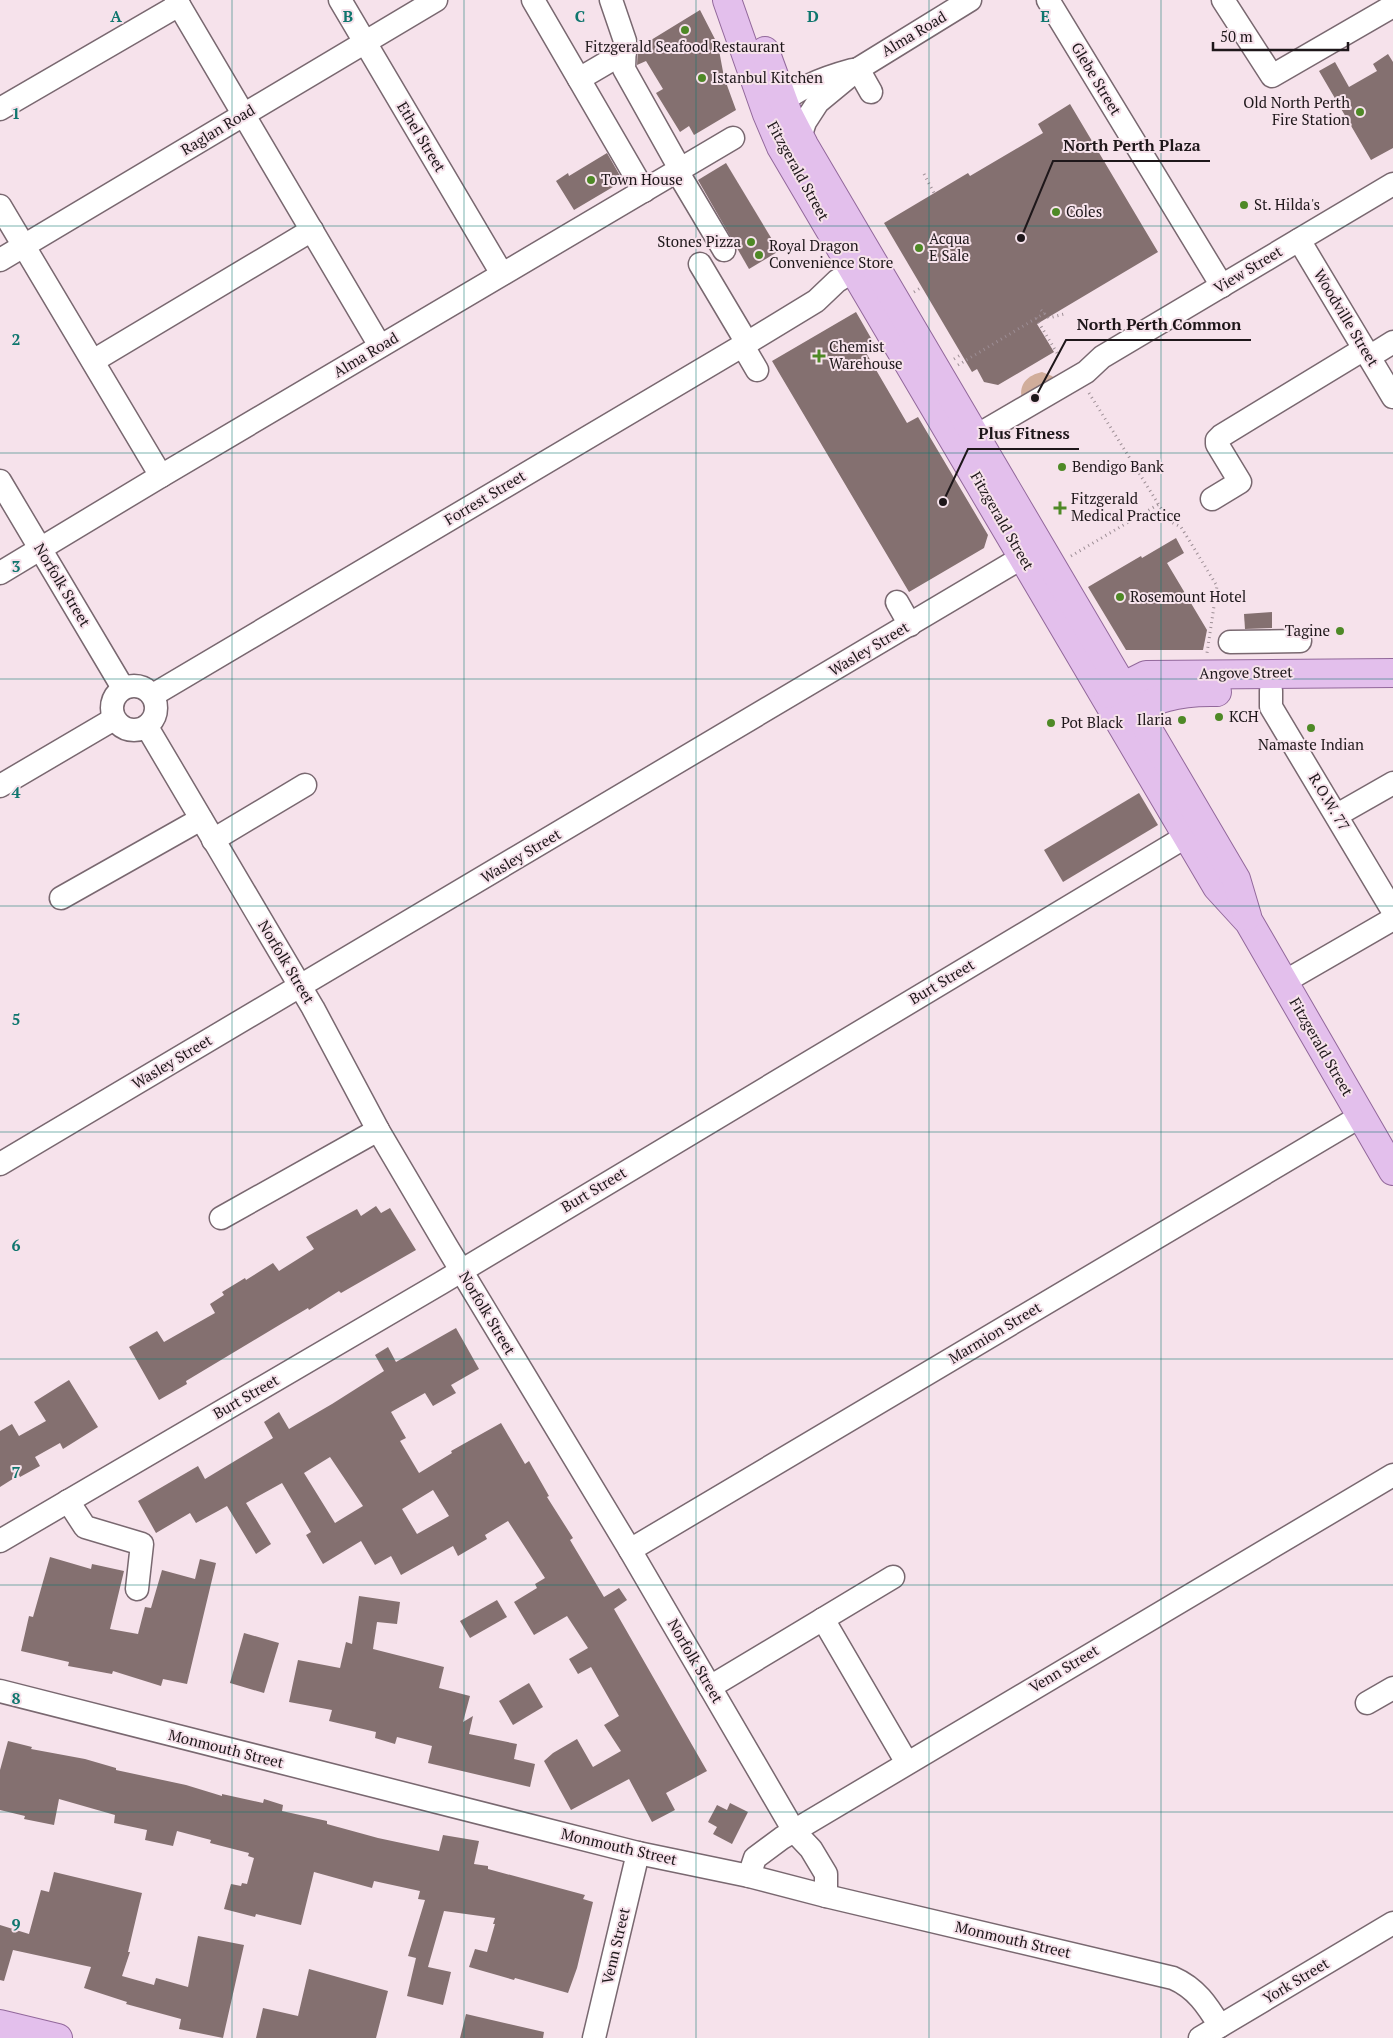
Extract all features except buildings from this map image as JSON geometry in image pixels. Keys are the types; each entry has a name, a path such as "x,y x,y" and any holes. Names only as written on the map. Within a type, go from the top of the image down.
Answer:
{"main road":[{"name":"Fitzgerald Street","path":"726,0 775,107 800,137 868,272 1114,691 1236,879 1249,922"},
{"name":"Fitzgerald Street","path":"747,0 775,107 782,147 868,272 976,436 1032,552"},
{"name":"Angove Street","path":"1114,691 1146,675 1302,672 1393,673"},
{"name":"Angove Street","path":"1128,714 1167,695 1192,691 1393,689"},
{"name":"Fitzgerald Street","path":"1128,714 1187,836 1217,887 1249,922 1393,1171"},
{"path":"0,2024 58,2038"}],"street":[{"name":"Ethel Street","path":"340,0 502,274"},
{"name":"Raglan Road","path":"0,260 436,0"},
{"path":"533,0 644,191"},
{"path":"611,0 624,41 624,69 678,170 724,250"},
{"name":"Glebe Street","path":"1048,0 1222,286"},
{"path":"1223,0 1272,76 1393,6"},
{"path":"0,109 177,2 380,346"},
{"name":"Alma Road","path":"800,137 805,122 818,102 858,69 960,3"},
{"path":"579,79 625,52"},
{"path":"858,69 872,92"},
{"name":"Alma Road","path":"775,107 822,78 858,69"},
{"name":"Alma Road","path":"0,573 160,476 733,138"},
{"name":"View Street","path":"976,436 1086,372 1102,357 1393,184"},
{"path":"0,206 160,476"},
{"path":"93,360 312,230"},
{"name":"Woodville Street","path":"1299,240 1393,397"},
{"path":"700,264 745,344 757,370"},
{"name":"Forrest Street","path":"153,695 816,301 844,293 868,272"},
{"path":"1212,498 1240,482 1217,444 1217,440 1221,436 1367,353 1393,342"},
{"name":"Norfolk Street","path":"0,481 123,688"},
{"name":"Wasley Street","path":"0,1164 1032,552"},
{"path":"897,602 910,624"},
{"path":"1230,642 1300,641"},
{"path":"134,685 139,686 153,695 157,706 154,718 147,727 129,730 120,726 114,719 111,708 115,696 123,688 134,685"},
{"name":"R.O.W. 77","path":"1271,691 1271,707 1393,911"},
{"path":"0,786 114,719"},
{"name":"Norfolk Street","path":"147,727 300,986 378,1130 630,1550 794,1831 811,1848 826,1874 826,1896"},
{"path":"1337,815 1393,783"},
{"path":"213,840 306,785"},
{"path":"61,898 200,819"},
{"name":"Burt Street","path":"0,1541 461,1270 1187,836"},
{"path":"1284,982 1393,919"},
{"name":"Marmion Street","path":"630,1550 1361,1116"},
{"path":"221,1218 378,1130"},
{"name":"Venn Street","path":"749,1876 755,1858 794,1831 1393,1475"},
{"path":"68,1502 85,1527 142,1544 138,1589"},
{"path":"710,1687 893,1577"},
{"path":"823,1619 907,1763"},
{"path":"1367,1703 1393,1688"},
{"name":"Monmouth Street","path":"0,1691 638,1853 749,1876 1173,1978 1185,1983 1197,1992 1220,2026"},
{"name":"Venn Street","path":"594,2038 638,1853"},
{"name":"York Street","path":"1200,2038 1393,1923"}],"path":[{"path":"924,174 935,195"},
{"path":"1041,310 1048,318 1064,314"},
{"path":"952,368 1045,313"},
{"path":"1036,318 1057,353"},
{"path":"1089,393 1169,521 1181,527 1217,586 1206,659"},
{"path":"1065,560 1159,504"}],"shaded area":[{"path":"1042,372 1055,379 1022,399 1021,389 1025,381 1032,375"}],"place":[{"name":"Fitzgerald Seafood Restaurant","path":"685,30"},
{"name":"Istanbul Kitchen","path":"702,78"},
{"name":"Old North Perth Fire Station","path":"1360,112"},
{"name":"Town House","path":"591,180"},
{"name":"St. Hilda's","path":"1244,205"},
{"name":"Coles","path":"1056,212"},
{"name":"North Perth Plaza","path":"1021,238"},
{"name":"Stones Pizza","path":"751,242"},
{"name":"Acqua E Sale","path":"919,248"},
{"name":"Royal Dragon Convenience Store","path":"759,255"},
{"name":"Chemist Warehouse","path":"819,356"},
{"name":"North Perth Common","path":"1035,398"},
{"name":"Bendigo Bank","path":"1062,467"},
{"name":"Plus Fitness","path":"943,502"},
{"name":"Fitzgerald Medical Practice","path":"1060,508"},
{"name":"Rosemount Hotel","path":"1120,597"},
{"name":"Tagine","path":"1340,631"},
{"name":"KCH","path":"1219,717"},
{"name":"Ilaria","path":"1182,720"},
{"name":"Pot Black","path":"1051,723"},
{"name":"Namaste Indian","path":"1311,728"}]}
